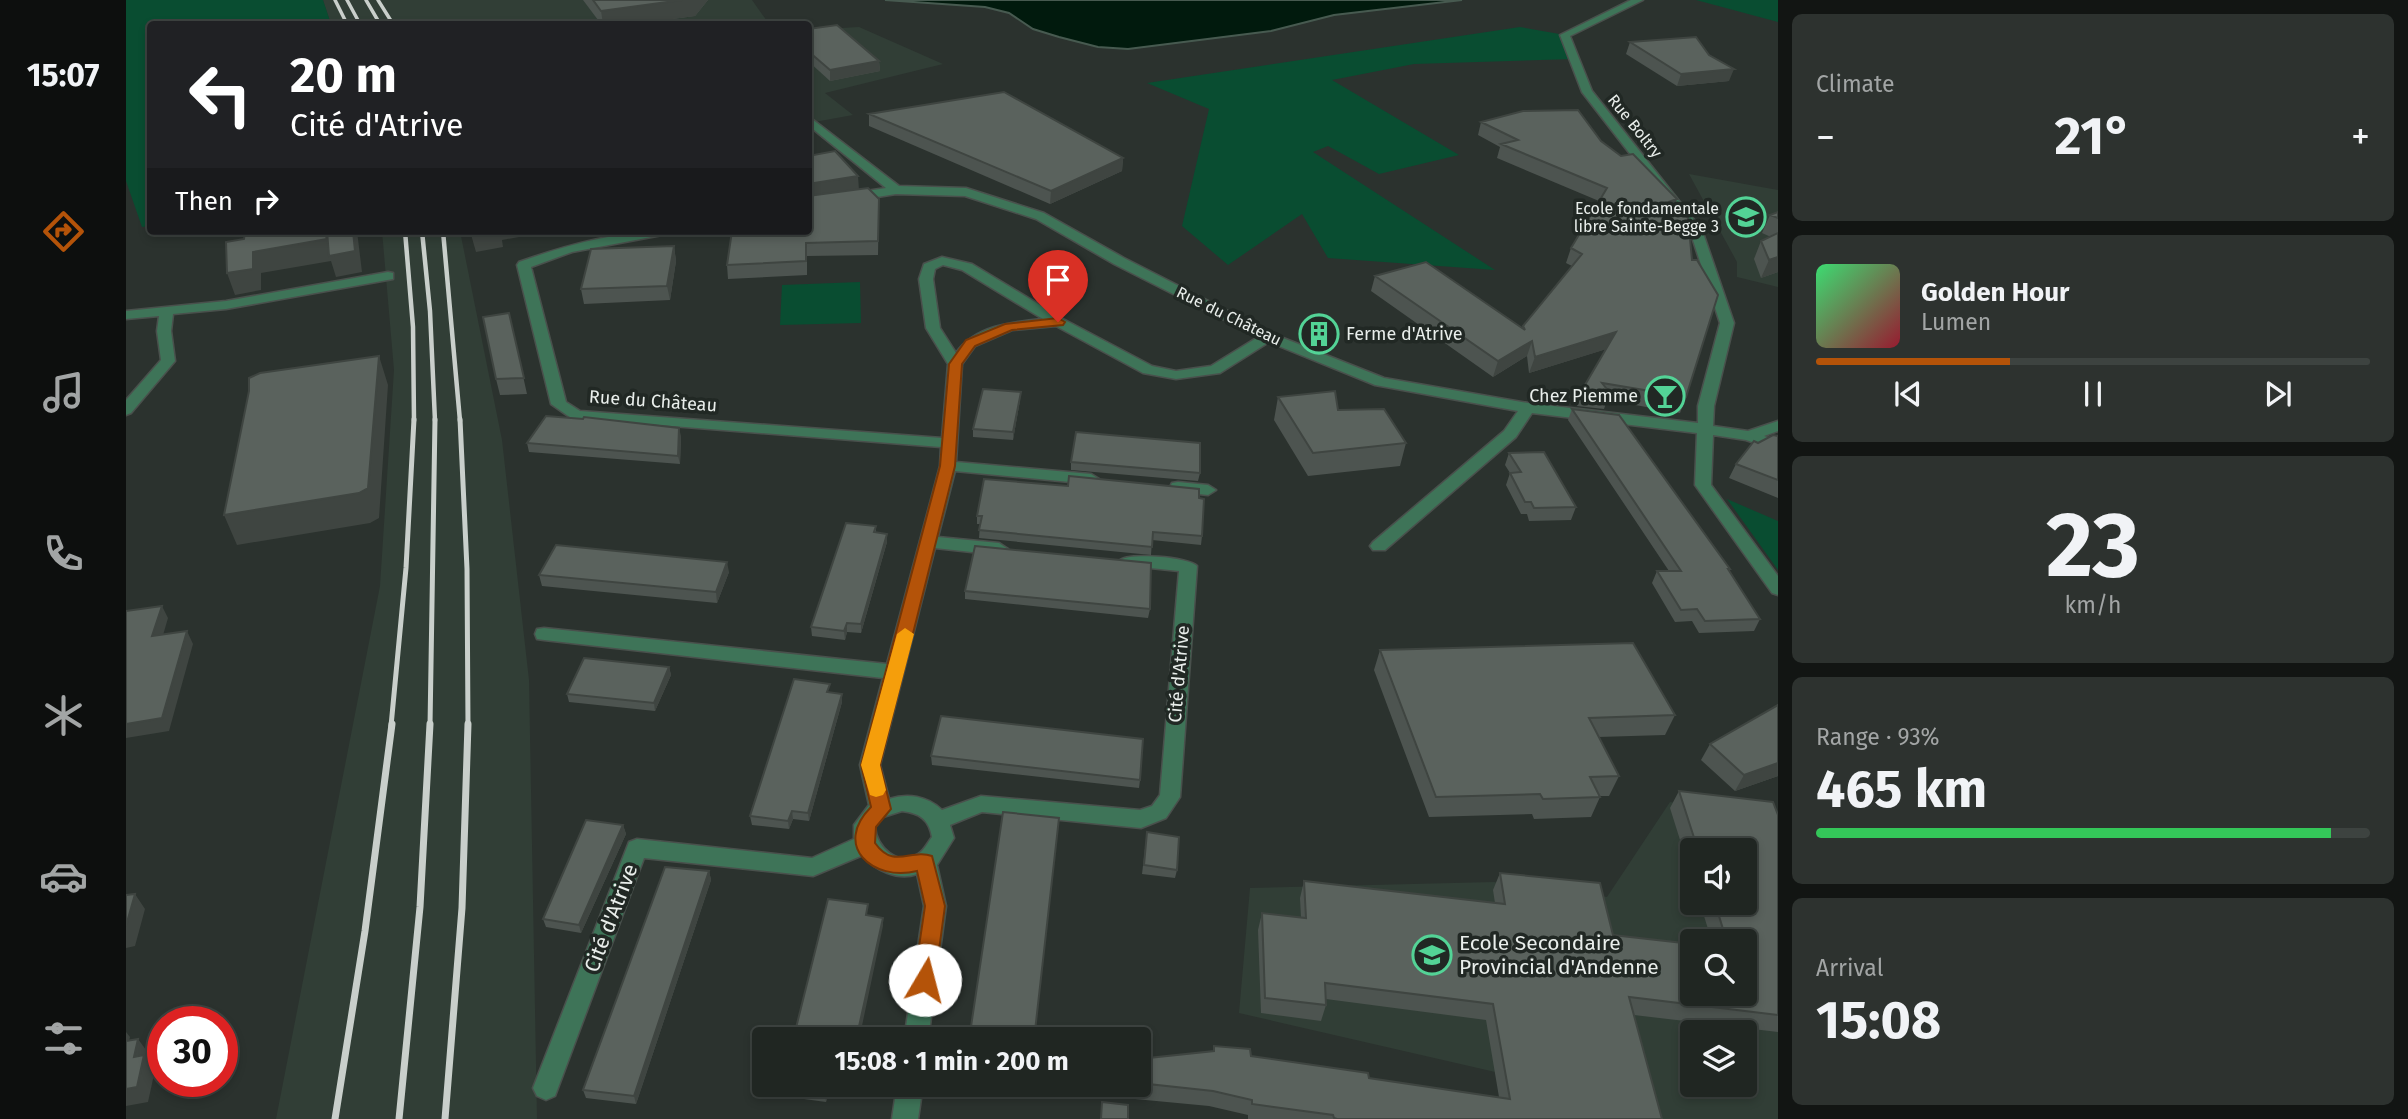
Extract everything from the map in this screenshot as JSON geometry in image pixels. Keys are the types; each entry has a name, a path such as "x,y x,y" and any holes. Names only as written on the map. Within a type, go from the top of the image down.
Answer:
{"street":[{"name":"Rue Boltry","path":"1638,0 1565,35 1587,92 1696,230 1727,323 1706,405 1705,429"},
{"path":"812,122 896,190"},
{"name":"Rue du Château","path":"812,203 896,190 967,192 1040,216 1119,261 1268,337 1380,382 1528,408 1749,436 1778,446"},
{"name":"Rue du Château","path":"641,235 569,249 524,265 559,404 576,415 948,443"},
{"path":"956,364 933,328 926,279 929,267 942,261 967,267 1058,322 1148,370 1176,374 1215,370 1268,337"},
{"path":"126,315 166,313 388,276"},
{"path":"126,410 168,360 164,331 166,313"},
{"path":"881,809 870,765 948,466 956,364 970,343 1009,327 1058,322"},
{"path":"1380,546 1510,434 1528,408"},
{"path":"1749,436 1778,426"},
{"path":"1705,429 1703,485 1778,589"},
{"path":"948,466 1112,481"},
{"path":"1167,486 1208,490"},
{"path":"930,542 1011,550"},
{"name":"Cité d'Atrive","path":"939,820 981,804 1141,819 1158,812 1170,797 1188,566 1107,559"},
{"path":"544,634 895,672"},
{"path":"914,803 933,812 939,820 943,838 934,855 925,861 902,867 889,865 870,853 865,844 866,824 881,809 891,804 914,803"},
{"name":"Cité d'Atrive","path":"546,1088 637,848 813,867 865,844"},
{"path":"918,1027 935,906 925,861"},
{"path":"905,1119 908,1097"}],"shaded area":[{"path":"323,0 752,0 767,21 330,21"},
{"path":"885,0 1462,0 1334,15 1271,31 1128,49 1098,47 1059,37 1033,29 1009,13 985,7"},
{"path":"859,27 943,64 825,93 853,115 812,122 812,30"},
{"name":"Ecole fondamentale libre Sainte-Begge 3","path":"1689,174 1778,190 1778,287 1737,277 1737,262"},
{"path":"382,235 461,235 502,440 529,680 537,1119 276,1119 380,586 394,370"},
{"name":"Ecole Secondaire Provincial d'Andenne","path":"1670,802 1778,814 1778,1119 1524,1119 1517,1077 1239,1013 1250,888 1494,882 1607,897"}],"green space":[{"path":"126,0 323,0 330,21 147,21 147,226 142,227 126,181"},
{"path":"1696,0 1778,0 1778,22"},
{"path":"1520,27 1565,35 1574,59 1414,64 1332,80 1459,155 1379,174 1328,146 1313,152 1495,270 1328,258 1302,214 1228,265 1182,226 1209,109 1147,83"},
{"path":"860,282 861,323 780,325 782,285"},
{"path":"1727,499 1778,521 1778,570"}],"building":[{"path":"593,0 682,0 601,11"},
{"path":"837,25 879,61 830,70 812,54 812,28"},
{"path":"1696,37 1709,55 1734,69 1681,74 1630,42"},
{"path":"1004,92 1123,158 1051,191 869,114"},
{"path":"1578,110 1601,141 1621,156 1633,154 1677,199 1668,202 1688,218 1692,260 1697,260 1718,295 1686,397 1602,383 1610,393 1582,390 1616,332 1535,357 1532,341 1498,361 1375,276 1426,262 1525,330 1523,326 1582,254 1571,248 1607,188 1501,144 1518,140 1481,122 1523,111"},
{"path":"835,151 858,176 812,183 812,155"},
{"path":"868,188 879,199 878,241 806,243 806,261 727,265 731,235 812,235 812,195"},
{"path":"1778,233 1778,257 1769,260 1761,241"},
{"path":"244,235 326,235 327,239 253,252 253,269 227,273 226,242 244,239"},
{"path":"327,235 353,235 355,251 329,256"},
{"path":"674,246 667,286 581,289 591,249"},
{"path":"509,313 524,378 496,379 483,317"},
{"path":"379,356 368,488 359,493 224,515 249,391 249,378 260,373"},
{"path":"983,389 1021,392 1013,432 973,429"},
{"path":"1335,391 1338,410 1384,409 1406,443 1313,453 1278,397"},
{"path":"1572,409 1619,415 1730,569 1760,619 1705,621 1697,609 1681,610 1657,571 1681,571"},
{"path":"546,416 584,417 679,428 678,456 527,443"},
{"path":"1076,432 1200,443 1200,473 1071,462"},
{"path":"1773,435 1778,436 1778,480 1736,464 1754,441 1758,443"},
{"path":"1544,452 1576,507 1534,508 1531,502 1525,502 1510,473 1521,472 1509,453"},
{"path":"1069,476 1199,489 1199,498 1204,499 1202,536 1153,532 1152,547 979,530 982,516 977,516 984,479 1068,486"},
{"path":"846,523 876,526 874,532 887,534 861,624 847,623 844,631 811,627"},
{"path":"556,545 727,562 716,592 539,575"},
{"path":"975,546 1151,563 1150,609 965,591"},
{"path":"162,606 152,636 187,631 162,718 126,724 126,611"},
{"path":"1633,643 1675,715 1589,718 1619,776 1590,777 1600,797 1543,799 1540,794 1436,797 1380,650"},
{"path":"584,658 669,667 654,703 567,694"},
{"path":"794,679 830,684 827,692 842,694 808,813 792,811 788,821 750,816"},
{"path":"1778,705 1778,763 1744,775 1710,744"},
{"path":"941,716 1143,739 1140,780 931,756"},
{"name":"Ecole Secondaire Provincial d'Andenne","path":"1679,791 1773,802 1778,815 1778,1015 1704,1006 1757,1006 1757,929 1723,929 1719,915 1757,915 1757,838 1694,838"},
{"path":"1003,812 1059,818 1035,1027 971,1027"},
{"path":"586,820 623,825 579,925 543,919"},
{"path":"1147,832 1179,837 1177,870 1144,865"},
{"path":"665,867 709,871 634,1096 583,1090"},
{"name":"Ecole Secondaire Provincial d'Andenne","path":"1500,873 1600,883 1613,935 1680,943 1680,1003 1629,997 1662,1119 1337,1119 1333,1115 1252,1104 1252,1100 1213,1091 1151,1084 1151,1058 1214,1051 1214,1046 1250,1049 1251,1056 1368,1073 1369,1078 1510,1099 1493,1004 1325,983 1326,1005 1265,998 1262,913 1306,918 1304,881 1505,904"},
{"path":"135,894 126,926 126,895"},
{"path":"828,899 868,904 866,915 883,918 859,1027 796,1027"},
{"path":"138,1039 134,1057 144,1055 137,1087 126,1089 126,1041"},
{"path":"1102,1102 1128,1105 1128,1119 1101,1119"}],"railway":[{"path":"335,0 346,21"},
{"path":"347,0 358,21"},
{"path":"366,0 378,21"},
{"path":"378,0 391,21"},
{"path":"405,235 413,327 414,419"},
{"path":"422,235 430,311 435,420"},
{"path":"443,235 460,421"},
{"path":"391,726 406,568 414,419"},
{"path":"460,419 467,569 468,724"},
{"path":"430,726 435,420"},
{"path":"335,1119 365,931 392,724"},
{"path":"399,1119 420,907 430,724"},
{"path":"445,1119 462,908 468,724"}],"slow traffic":[{"path":"876,790 870,765 905,634"}],"place":[{"name":"Ecole fondamentale libre Sainte-Begge 3","path":"1746,217"},
{"name":"Ferme d'Atrive","path":"1319,334"},
{"name":"Chez Piemme","path":"1665,396"},
{"name":"Ecole Secondaire Provincial d'Andenne","path":"1432,955"}],"route":[{"path":"925,980 935,906 925,861 902,867 889,865 870,853 865,844 866,824 881,809 870,765 948,466 956,364 970,343 1009,327 1058,322"}]}
